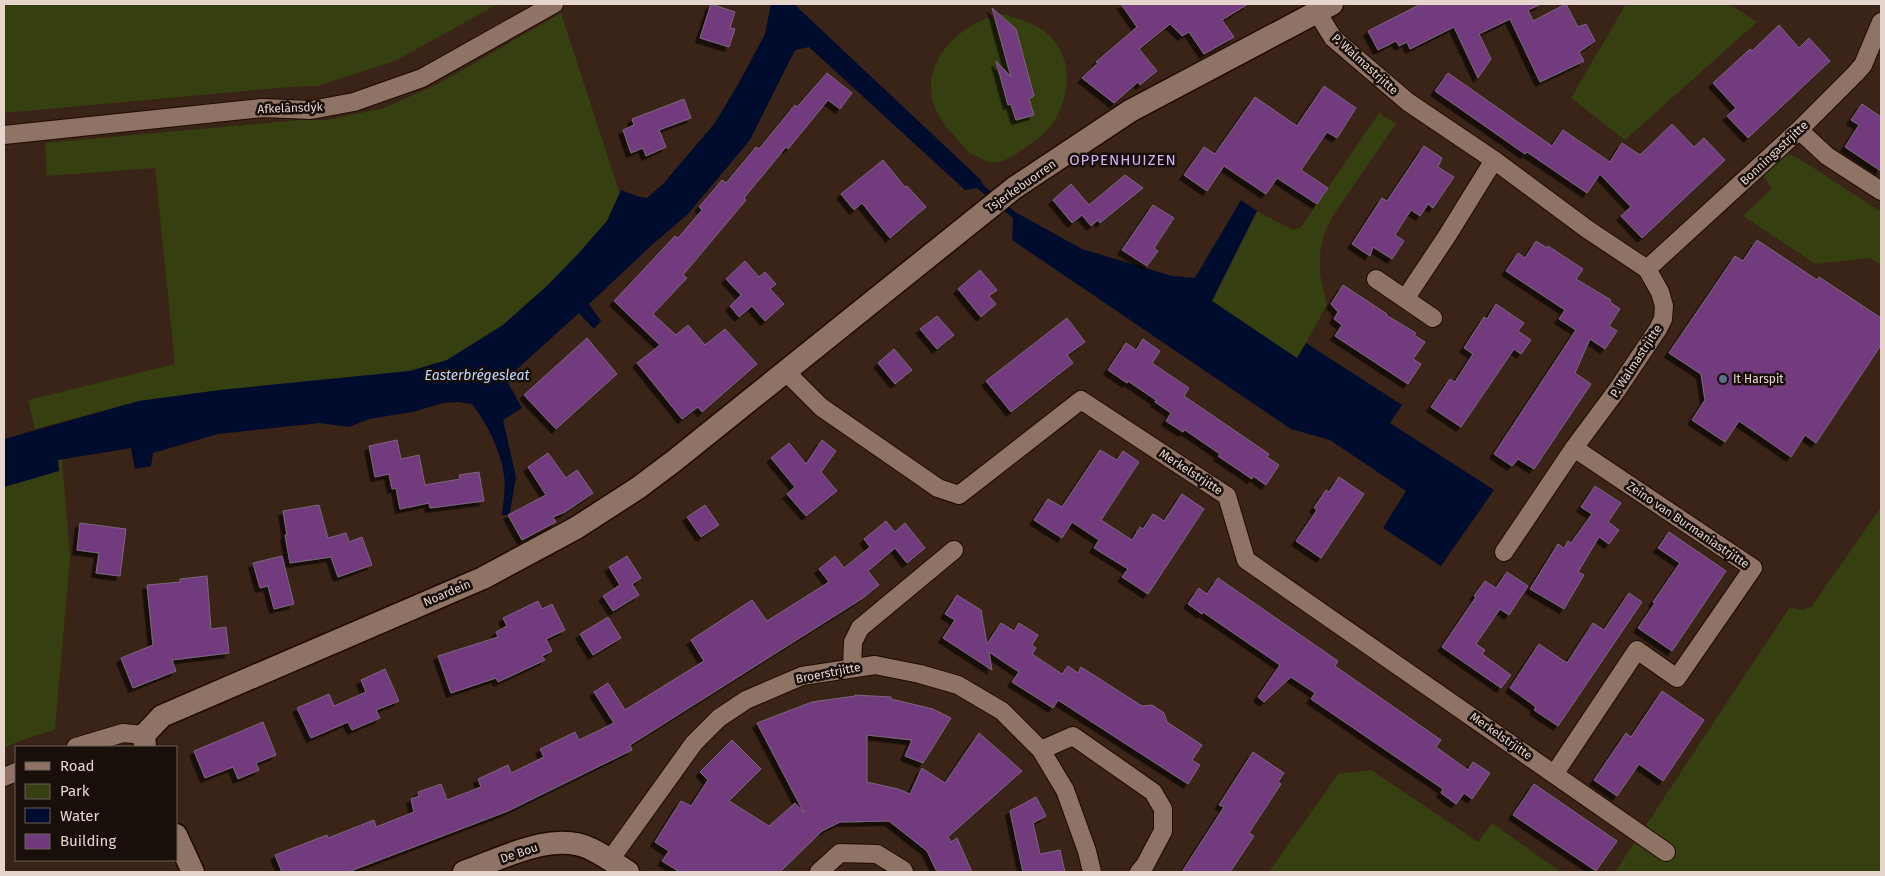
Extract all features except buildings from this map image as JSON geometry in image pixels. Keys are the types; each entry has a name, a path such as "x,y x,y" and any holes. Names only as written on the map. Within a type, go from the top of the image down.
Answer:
{"street":[{"name":"Afkelânsdyk","path":"4,135 262,108 312,110 354,102 422,78 554,4"},
{"name":"P. Walmastrjitte","path":"1325,8 1333,38 1408,102 1494,160 1587,229 1647,270 1660,292 1664,306 1663,319 1658,329 1504,552"},
{"name":"Tsjerkebuorren","path":"784,371 1014,188 1130,111 1325,8"},
{"name":"Bonningastrjitte","path":"1647,270 1799,130 1863,65 1881,22"},
{"path":"1799,130 1827,156 1881,191"},
{"path":"1405,299 1494,160"},
{"path":"1376,279 1433,318"},
{"name":"Noardein","path":"79,746 123,733 144,741 162,716 182,706 483,578 542,548 638,488 784,371"},
{"name":"Merkelstrjitte","path":"784,371 821,407 938,488 959,495 1081,400 1227,496 1246,560 1555,773 1666,852"},
{"name":"Zeino van Burmaniastrjitte","path":"1555,773 1637,650 1678,678 1753,568 1574,448"},
{"path":"852,668 854,642 860,628 954,550"},
{"name":"Broerstrjitte","path":"619,866 694,743 719,718 746,700 793,679 875,665 920,674 958,685 1002,711 1041,750 1065,790 1087,851 1092,872"},
{"path":"1041,750 1073,736 1153,792 1163,809 1163,831 1145,865 1139,872"},
{"path":"178,839 193,872"},
{"name":"De Bou","path":"464,872 533,847 551,843 571,844 590,848 619,866"},
{"path":"819,872 840,853 877,854 904,872"}],"green space":[{"path":"4,4 498,4 395,61 317,86 4,113"},
{"path":"1626,4 1729,4 1757,22 1625,140 1571,98"},
{"path":"561,13 620,194 607,221 578,254 548,285 503,325 447,360 410,371 220,390 139,401 35,429 28,400 175,364 155,168 47,176 45,143 300,120 326,120 384,108 438,84"},
{"path":"1003,14 1034,25 1050,36 1058,46 1063,57 1067,82 1062,106 1046,131 1011,157 993,163 971,154 942,121 935,108 931,91 932,75 946,47 958,35 972,25 987,18"},
{"path":"1379,113 1396,124 1334,214 1324,234 1320,253 1320,275 1327,305 1297,359 1212,301 1257,211 1293,230 1301,227"},
{"path":"1786,154 1806,163 1881,212 1881,265 1870,258 1815,264 1743,216 1772,188 1762,174"},
{"path":"58,460 62,460 70,557 55,730 22,740 4,748 4,487 58,471"},
{"path":"1881,507 1881,872 1615,872 1790,607 1803,610 1812,606"},
{"path":"1371,770 1478,842 1492,823 1561,872 1269,872 1338,774"}],"water":[{"name":"Easterbrégesleat","path":"771,4 797,4 796,6 981,180 983,185 1015,212 1082,249 1172,276 1195,278 1241,200 1257,211 1212,301 1297,358 1306,343 1402,405 1390,423 1494,490 1441,566 1383,528 1406,491 1330,440 1291,429 1012,240 1013,218 977,188 965,190 809,47 795,50 750,140 688,214 589,304 601,321 594,329 579,313 506,379 522,408 503,420 516,477 508,515 502,515 505,490 500,456 483,420 472,404 458,402 444,403 412,412 369,419 349,427 320,423 218,434 153,453 151,466 135,469 131,448 58,460 59,471 4,487 4,439 139,401 220,390 410,371 447,360 503,325 548,285 607,221 621,190 647,198 663,184 715,123 765,34"}],"place":[{"name":"It Harspit","path":"1723,379"}],"district":[{"name":"OPPENHUIZEN","path":"1123,160"}]}
